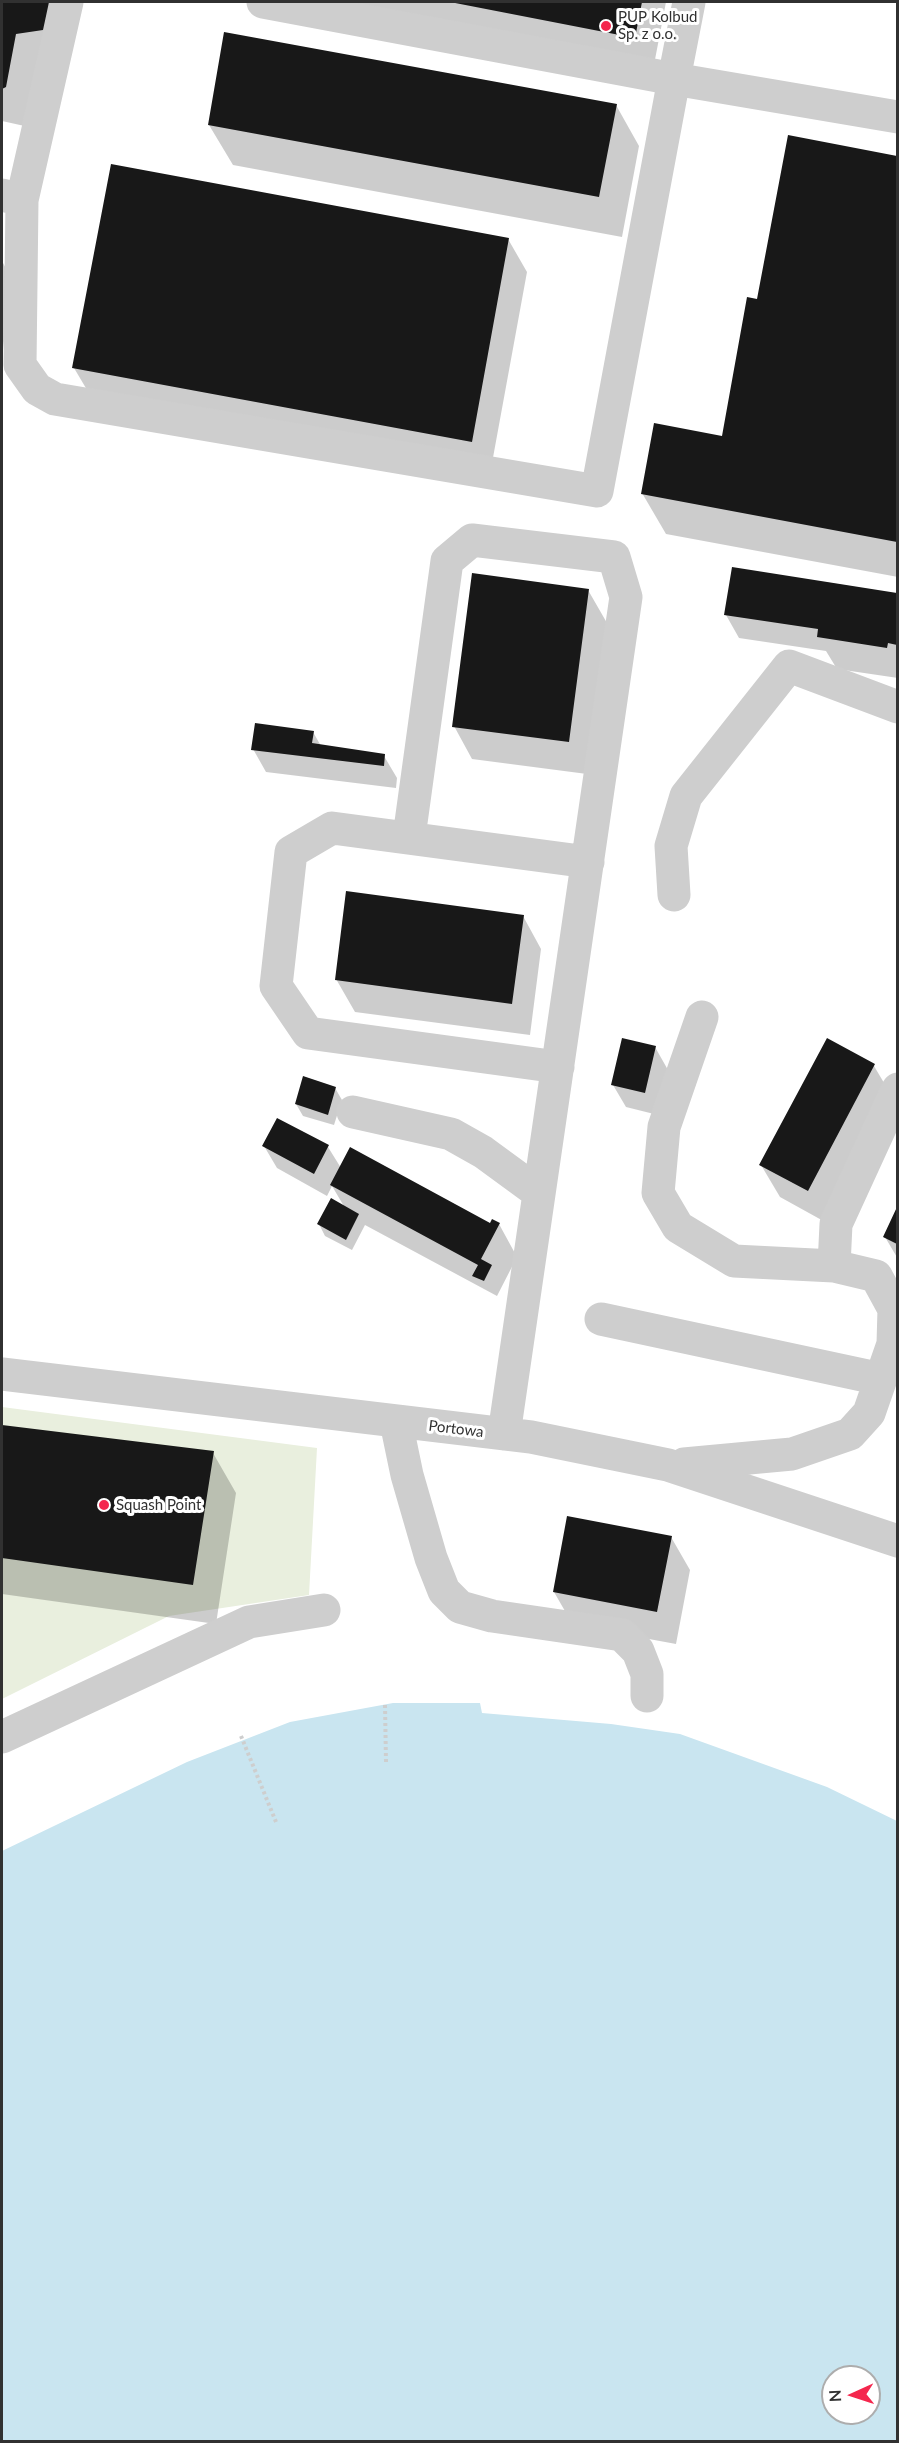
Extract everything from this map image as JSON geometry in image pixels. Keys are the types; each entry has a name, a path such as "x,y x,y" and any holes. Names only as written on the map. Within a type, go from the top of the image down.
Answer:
{"street":[{"path":"67,2 12,198 20,365 37,389 55,399 597,491 689,2"},
{"path":"263,2 674,79 897,117"},
{"path":"409,837 447,561 472,540 614,558 626,597 504,1434"},
{"path":"675,895 671,846 686,796 789,666 897,707"},
{"path":"558,1067 308,1033 276,986 291,852 332,828 588,862"},
{"path":"668,1465 792,1454 850,1434 869,1413 893,1344 894,1309 876,1276 834,1266 734,1261 678,1227 658,1193 664,1127 702,1017"},
{"path":"834,1266 836,1224 897,1089"},
{"path":"353,1112 451,1134 483,1152 539,1192"},
{"path":"601,1318 881,1379"},
{"name":"Portowa","path":"2,1374 504,1434 668,1465 897,1541"},
{"path":"396,1422 407,1476 431,1558 444,1590 460,1607 471,1610 622,1635 638,1652 647,1674 647,1696"},
{"path":"2,1737 249,1622 324,1610"}],"path":[{"path":"385,1705 386,1762"},
{"path":"241,1737 276,1822"}],"green space":[{"path":"2,1407 317,1448 309,1595 169,1616 2,1699"}],"water":[{"path":"393,1703 480,1703 482,1713 611,1724 680,1734 827,1787 897,1821 897,2441 2,2441 2,1851 187,1762 290,1722"}],"building":[{"path":"2,2 49,2 43,30 16,34 6,87 2,89"},
{"name":"PUP Kolbud Sp. z o.o.","path":"450,2 642,2 635,38"},
{"path":"224,32 617,104 599,197 208,125"},
{"path":"788,135 897,156 897,542 641,494 654,423 722,436 747,297 757,299"},
{"path":"111,164 509,238 472,442 72,368"},
{"path":"732,567 897,593 897,645 888,643 887,648 817,637 818,629 724,615"},
{"path":"472,573 589,589 569,742 452,727"},
{"path":"255,723 314,731 312,743 385,754 384,766 251,750"},
{"path":"346,891 524,915 512,1004 335,980"},
{"path":"622,1038 656,1046 645,1093 611,1085"},
{"path":"827,1038 875,1064 808,1191 759,1165"},
{"path":"303,1076 336,1087 328,1115 295,1104"},
{"path":"277,1118 329,1145 314,1174 262,1146"},
{"path":"350,1147 490,1223 492,1219 500,1223 481,1259 492,1265 484,1281 472,1276 478,1265 330,1185"},
{"path":"331,1198 359,1214 346,1240 317,1224"},
{"path":"897,1207 897,1244 883,1237"},
{"name":"Squash Point","path":"2,1425 214,1451 193,1585 2,1558"},
{"path":"567,1516 672,1536 657,1612 553,1592"}],"place":[{"name":"PUP Kolbud Sp. z o.o.","path":"606,26"},
{"name":"Squash Point","path":"104,1505"}]}
